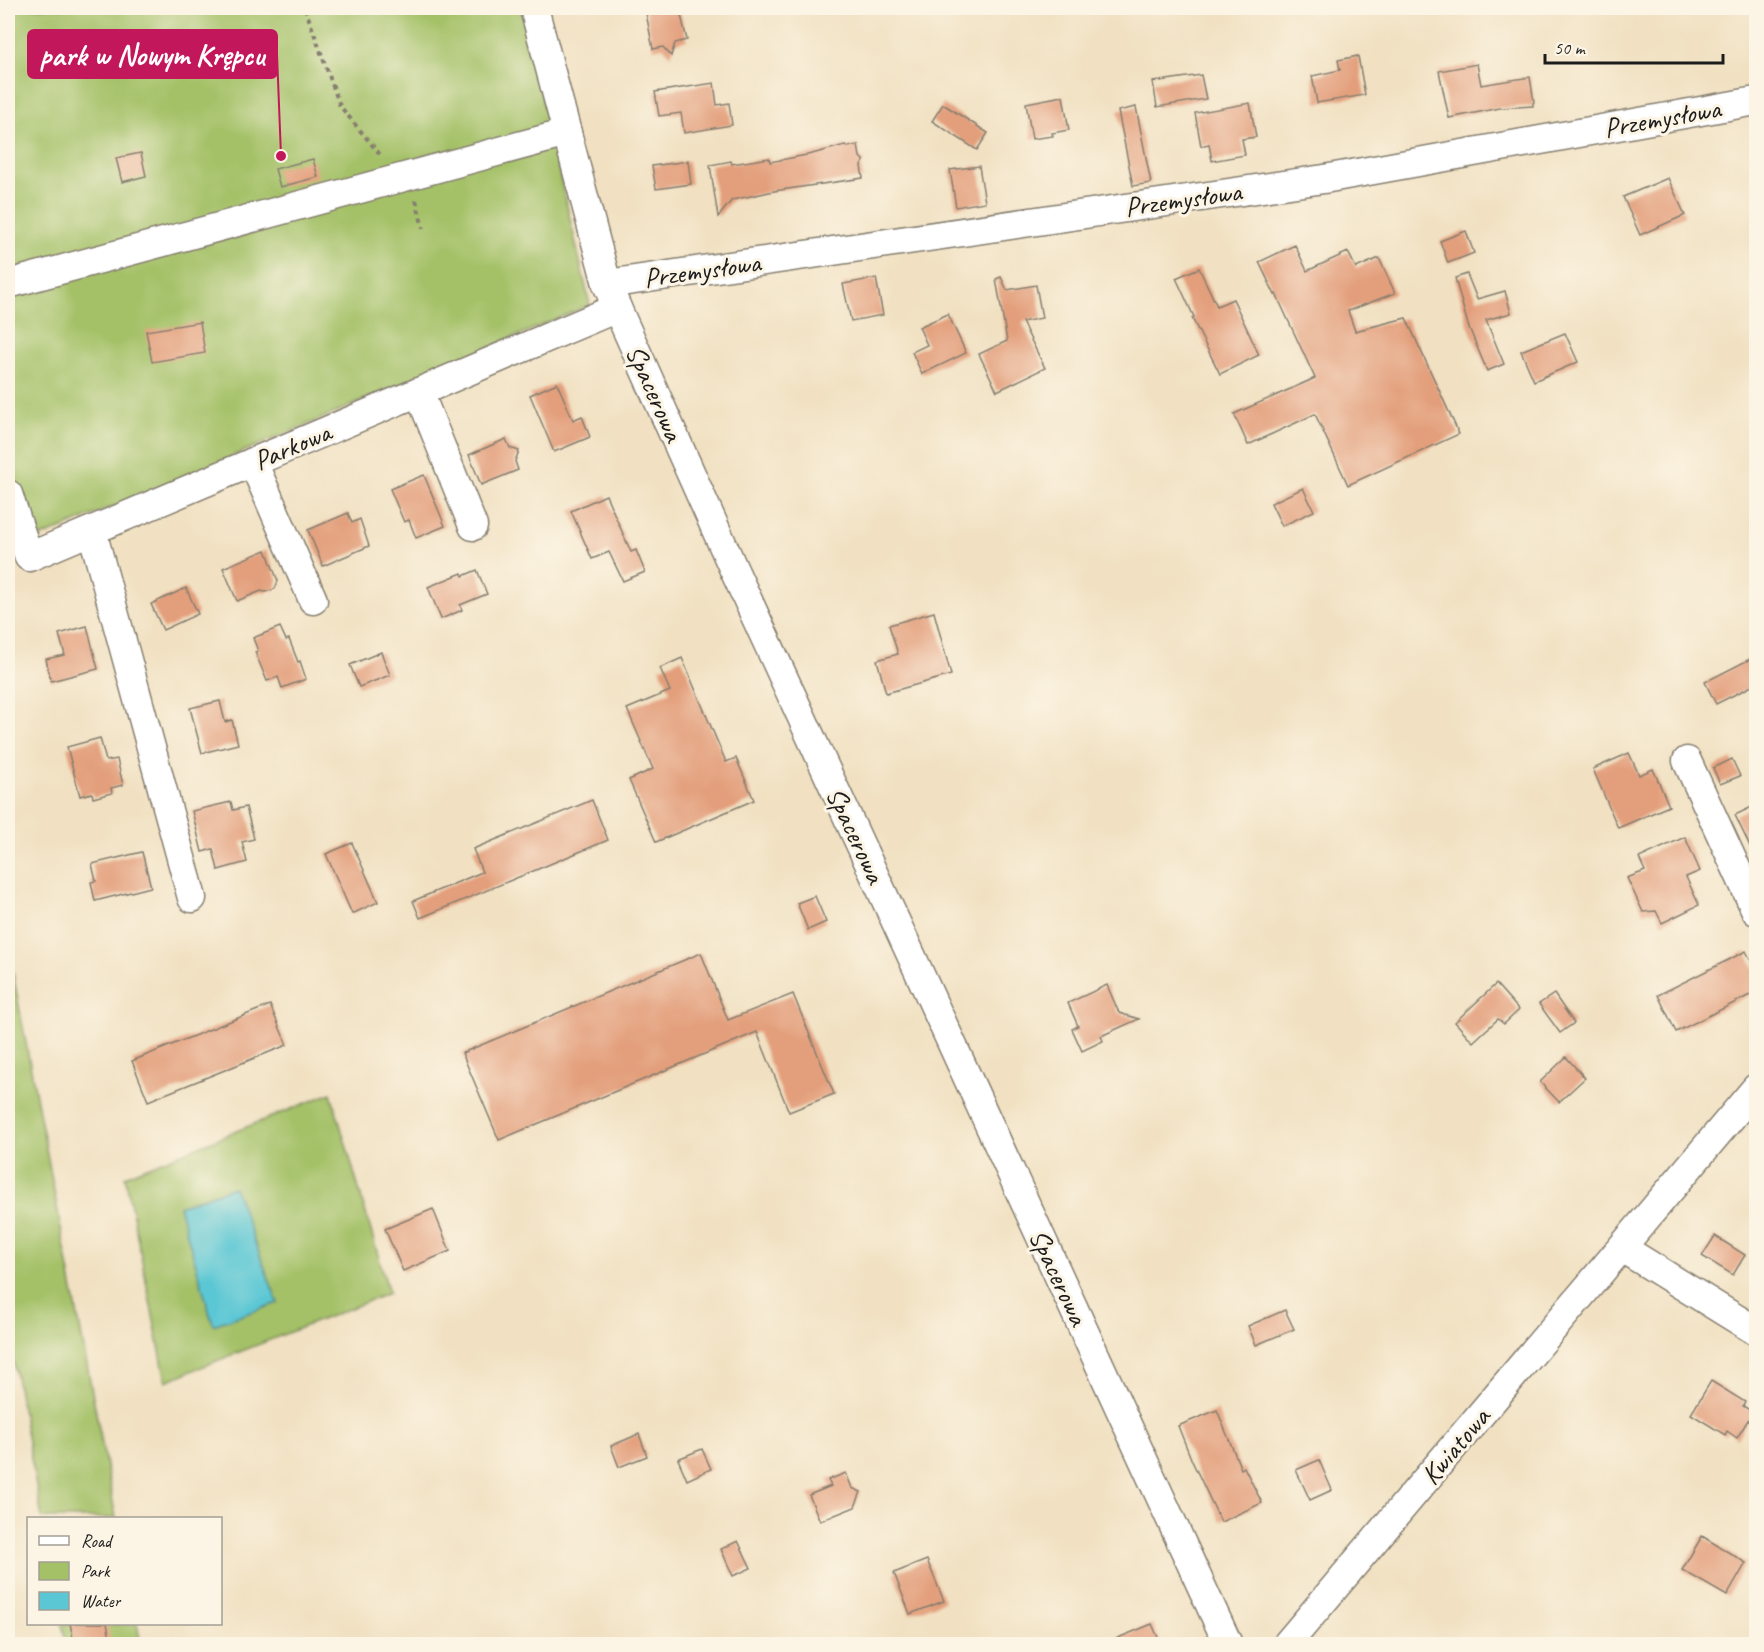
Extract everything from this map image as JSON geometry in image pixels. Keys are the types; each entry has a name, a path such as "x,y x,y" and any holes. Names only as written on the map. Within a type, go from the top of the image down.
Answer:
{"street":[{"name":"Spacerowa","path":"534,8 612,296 734,570 1228,1644"},
{"name":"Przemysłowa","path":"612,296 1324,178 1756,101"},
{"path":"8,284 567,133"},
{"name":"Parkowa","path":"8,494 29,557 419,392 612,296"},
{"path":"419,392 473,526"},
{"path":"253,462 313,600"},
{"path":"92,531 192,898"},
{"path":"1687,761 1756,911"},
{"name":"Kwiatowa","path":"1287,1644 1756,1088"},
{"path":"1622,1248 1756,1330"}],"path":[{"path":"305,8 340,106 400,178"}],"green space":[{"path":"8,8 521,8 590,305 32,541 8,461"},
{"path":"8,948 116,1517 42,1517 8,1333"},
{"path":"331,1093 389,1293 166,1381 125,1176"},
{"path":"62,1625 137,1625 141,1644 66,1644"}],"water":[{"path":"234,1187 278,1303 213,1325 179,1206"}],"building":[{"path":"645,8 674,8 675,12 680,11 687,40 675,43 671,56 663,47 653,49"},
{"path":"1358,56 1365,95 1317,103 1312,76 1340,70 1338,60"},
{"path":"1477,64 1481,85 1530,77 1533,106 1500,108 1449,118 1439,71"},
{"path":"1201,75 1206,99 1157,107 1153,82"},
{"path":"714,83 717,105 729,103 732,125 684,133 681,113 659,116 655,92"},
{"path":"1063,96 1069,130 1052,133 1053,136 1032,139 1026,103"},
{"path":"1250,103 1256,137 1242,139 1245,155 1212,161 1209,144 1201,146 1195,113"},
{"path":"943,104 988,133 977,150 932,121"},
{"path":"1136,107 1151,183 1133,186 1118,111"},
{"path":"845,145 848,147 858,145 860,157 864,161 861,166 863,178 774,191 732,200 718,217 710,165 769,158 770,162"},
{"path":"141,153 146,176 122,182 116,158"},
{"path":"313,159 318,177 280,187 275,169"},
{"path":"688,161 691,184 656,189 652,166"},
{"path":"979,166 985,202 956,207 950,170"},
{"path":"1668,178 1685,215 1640,235 1623,197"},
{"path":"1466,231 1474,253 1448,263 1440,241"},
{"path":"1295,245 1307,271 1348,252 1356,268 1379,258 1395,293 1348,311 1355,331 1406,318 1459,434 1348,485 1315,414 1248,445 1234,414 1315,378 1259,262"},
{"path":"1199,268 1217,306 1233,299 1259,355 1220,374 1192,318 1194,317 1176,278"},
{"path":"1467,274 1477,299 1505,291 1511,313 1486,320 1504,364 1487,371 1468,325 1455,278"},
{"path":"1001,277 1007,290 1036,285 1042,318 1022,322 1045,368 997,391 979,354 1007,341 996,279"},
{"path":"876,278 883,315 851,321 843,284"},
{"path":"948,314 966,353 922,374 912,352 927,345 919,327"},
{"path":"200,322 205,353 152,362 146,331"},
{"path":"1565,333 1578,362 1534,381 1521,351"},
{"path":"557,383 573,420 582,416 590,437 554,452 530,395"},
{"path":"506,439 510,448 519,451 515,461 518,470 481,485 469,455"},
{"path":"424,475 445,526 416,538 409,520 404,522 390,489"},
{"path":"1303,488 1314,511 1282,526 1271,503"},
{"path":"606,495 631,552 636,550 645,572 623,581 609,552 592,559 571,511"},
{"path":"348,513 352,523 360,519 369,546 323,566 308,530"},
{"path":"266,550 278,581 275,589 261,591 237,601 223,568"},
{"path":"477,570 487,594 460,605 462,610 441,619 428,587 462,573 463,576"},
{"path":"186,588 198,614 163,630 151,604"},
{"path":"934,612 951,675 886,693 877,660 898,654 889,625"},
{"path":"87,626 98,669 51,681 46,659 65,655 59,634"},
{"path":"280,627 286,640 289,639 298,662 300,661 306,679 282,688 278,677 267,681 255,652 258,651 253,638"},
{"path":"381,652 390,675 359,687 350,665"},
{"path":"1756,656 1756,684 1716,704 1705,682"},
{"path":"682,658 726,762 736,758 754,800 656,842 629,780 653,769 627,709 670,691 660,668"},
{"path":"220,701 225,722 232,720 238,744 202,753 190,708"},
{"path":"100,738 106,761 117,759 123,785 111,788 112,793 93,798 92,793 80,796 67,747"},
{"path":"1629,753 1639,775 1653,769 1669,806 1618,828 1593,769"},
{"path":"1732,759 1740,776 1720,784 1713,768"},
{"path":"592,800 608,840 420,918 413,901 482,872 473,849"},
{"path":"231,802 233,810 246,807 254,839 242,842 247,862 218,870 213,849 202,852 192,811"},
{"path":"1756,805 1756,859 1735,815"},
{"path":"1685,837 1700,871 1686,877 1699,905 1662,923 1656,911 1643,912 1627,878 1645,871 1639,858"},
{"path":"352,843 378,902 352,914 326,854"},
{"path":"142,852 151,887 95,901 91,882 96,881 92,864"},
{"path":"815,896 826,922 808,930 797,903"},
{"path":"1746,951 1756,971 1756,992 1676,1032 1658,995"},
{"path":"701,953 728,1020 793,994 834,1094 789,1112 757,1032 499,1140 462,1053"},
{"path":"1496,984 1519,1010 1504,1024 1498,1019 1473,1042 1455,1022"},
{"path":"1107,985 1119,1013 1139,1019 1101,1036 1103,1041 1082,1051 1072,1029 1078,1026 1068,1003"},
{"path":"1554,994 1574,1023 1560,1033 1539,1004"},
{"path":"270,1005 287,1045 148,1101 132,1061"},
{"path":"1566,1057 1585,1078 1559,1102 1540,1082"},
{"path":"433,1209 450,1251 403,1271 385,1229"},
{"path":"1715,1236 1745,1255 1733,1275 1702,1256"},
{"path":"1285,1310 1294,1329 1256,1345 1248,1326"},
{"path":"1711,1381 1745,1402 1743,1406 1753,1412 1737,1438 1727,1431 1725,1435 1691,1414"},
{"path":"1217,1410 1241,1469 1244,1467 1262,1503 1221,1522 1178,1426"},
{"path":"639,1434 647,1456 619,1467 611,1446"},
{"path":"702,1449 711,1469 687,1480 678,1459"},
{"path":"1319,1460 1332,1490 1310,1500 1296,1470"},
{"path":"846,1473 852,1488 861,1492 855,1507 820,1521 809,1495 831,1486 828,1480"},
{"path":"1702,1536 1746,1563 1727,1596 1682,1570"},
{"path":"738,1541 751,1568 733,1576 721,1549"},
{"path":"927,1560 944,1601 910,1614 894,1573"},
{"path":"1152,1624 1161,1644 1103,1644"},
{"path":"70,1625 107,1625 111,1644 74,1644"}],"place":[{"name":"park w Nowym Krępcu","path":"281,156"}]}
